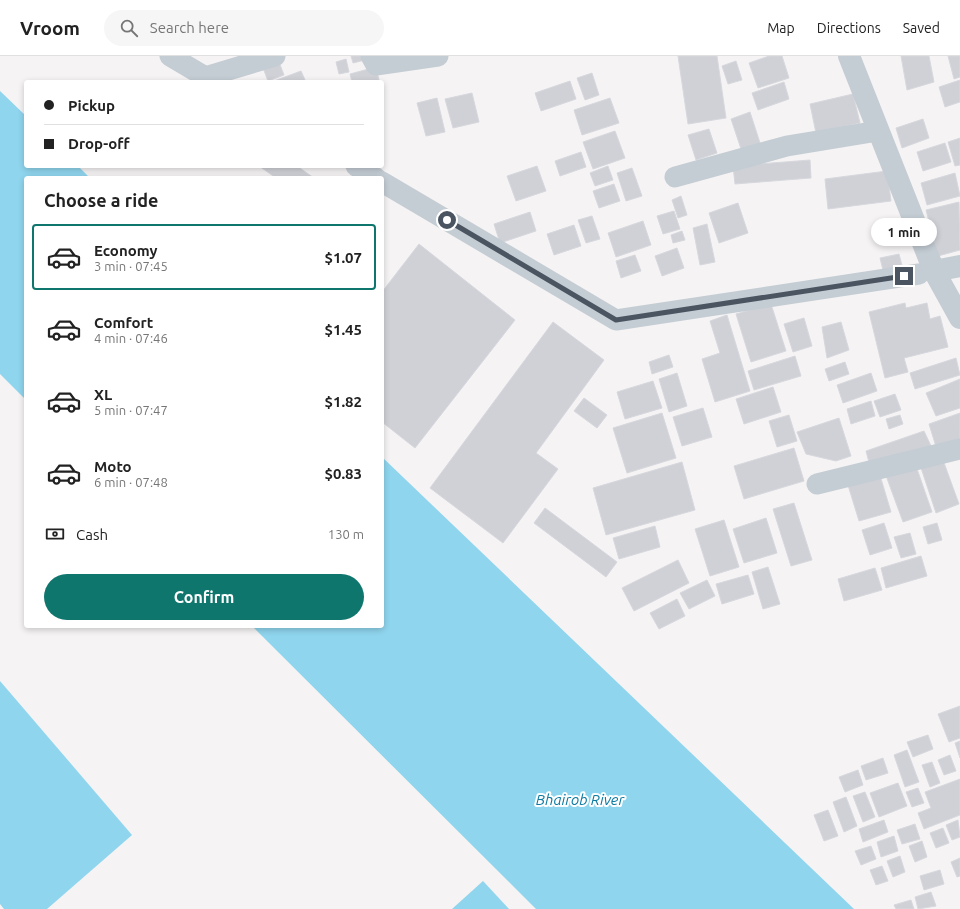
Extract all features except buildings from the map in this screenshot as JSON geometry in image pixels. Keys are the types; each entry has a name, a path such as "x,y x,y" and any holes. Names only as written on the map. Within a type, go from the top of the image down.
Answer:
{"street":[{"path":"170,56 209,79 274,56"},
{"path":"371,56 376,65 438,56"},
{"path":"849,56 878,131 926,273 960,318"},
{"path":"675,177 787,146 878,131"},
{"path":"359,168 373,176"},
{"path":"384,183 616,320 926,273 960,266"},
{"path":"817,484 960,449"}],"water":[{"path":"0,91 24,114 24,168 80,168 88,176 24,176 24,398 0,374"},
{"name":"Bhairob River","path":"384,459 854,909 536,909 254,628 384,628"},
{"path":"0,681 132,835 47,909 4,909 0,904"},
{"path":"483,881 509,909 452,909"}],"route":[{"path":"447,220 616,320 720,306 904,276"}]}
